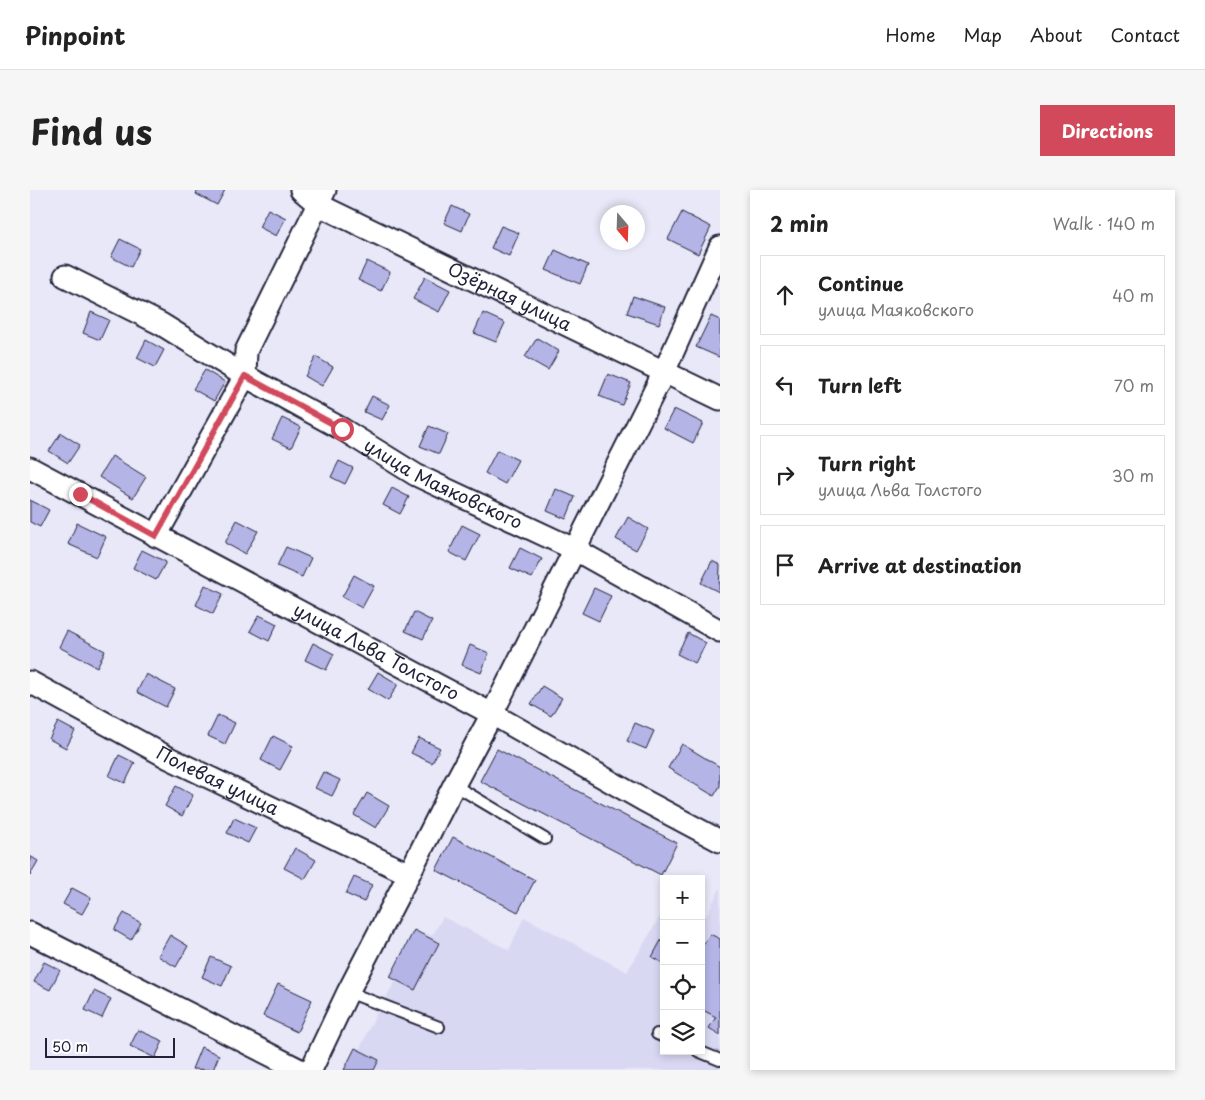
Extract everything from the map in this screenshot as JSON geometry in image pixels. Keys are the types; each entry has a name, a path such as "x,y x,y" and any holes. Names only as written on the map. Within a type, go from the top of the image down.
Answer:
{"street":[{"name":"Озёрная улица","path":"301,190 322,197 720,399"},
{"path":"156,536 245,376 246,351 322,197"},
{"path":"311,1070 348,992 492,714 664,372 720,247"},
{"name":"улица Маяковского","path":"65,276 161,324 245,376 342,429 416,475 574,549 720,631"},
{"name":"улица Льва Толстого","path":"30,468 492,714 643,800 720,841"},
{"name":"Полевая улица","path":"30,682 169,758 409,874"},
{"path":"30,933 300,1070"}],"lane":[{"path":"454,785 545,839"},
{"path":"348,992 439,1027"},
{"path":"705,1054 720,1060"}],"shaded area":[{"path":"720,888 720,1070 348,1070 377,1012 425,933 432,936 443,917 509,950 524,917 627,972 660,917 660,1055 705,1055 706,916"}],"building":[{"path":"198,190 225,190 217,205 196,194"},
{"path":"452,206 469,214 462,231 444,223"},
{"path":"268,209 286,218 276,236 259,227"},
{"path":"682,212 711,227 698,254 668,239"},
{"path":"501,226 519,233 509,256 491,248"},
{"path":"120,239 140,249 131,267 111,257"},
{"path":"555,250 588,265 580,284 546,270"},
{"path":"367,261 390,272 381,291 358,280"},
{"path":"425,277 450,290 439,312 413,299"},
{"path":"633,296 665,307 659,324 627,313"},
{"path":"91,312 109,320 100,340 83,333"},
{"path":"483,313 505,323 496,342 474,333"},
{"path":"711,316 720,320 719,357 696,347"},
{"path":"537,338 559,351 548,370 525,357"},
{"path":"146,340 164,350 155,367 137,358"},
{"path":"316,357 333,367 322,386 305,376"},
{"path":"205,370 225,382 214,401 193,389"},
{"path":"608,374 631,383 622,405 599,396"},
{"path":"372,396 390,405 382,420 364,412"},
{"path":"674,409 703,423 693,443 664,428"},
{"path":"282,418 301,427 291,448 272,439"},
{"path":"429,426 448,434 439,454 420,446"},
{"path":"61,433 80,445 68,463 49,451"},
{"path":"497,450 518,460 505,484 485,473"},
{"path":"112,456 146,477 133,498 99,477"},
{"path":"339,461 353,468 345,484 331,477"},
{"path":"392,488 409,497 400,514 383,505"},
{"path":"556,489 575,497 566,519 547,511"},
{"path":"30,500 49,510 40,527 30,522"},
{"path":"628,517 648,529 636,550 616,539"},
{"path":"237,520 258,531 245,554 225,543"},
{"path":"77,523 106,537 97,557 68,544"},
{"path":"462,525 480,534 466,561 449,552"},
{"path":"286,547 311,558 302,577 277,566"},
{"path":"520,548 542,559 532,578 510,568"},
{"path":"142,550 166,562 156,580 133,568"},
{"path":"712,561 720,565 719,592 701,583"},
{"path":"354,575 374,586 362,608 342,597"},
{"path":"205,585 223,594 213,614 196,605"},
{"path":"594,588 611,596 599,621 582,613"},
{"path":"414,612 432,621 423,639 405,631"},
{"path":"259,615 277,624 269,641 250,631"},
{"path":"67,631 105,651 97,667 59,647"},
{"path":"688,633 706,643 695,663 677,654"},
{"path":"313,643 334,654 326,670 305,660"},
{"path":"470,645 489,653 481,673 462,665"},
{"path":"378,672 398,684 388,701 368,689"},
{"path":"146,674 175,689 166,707 137,692"},
{"path":"542,686 562,698 551,716 531,704"},
{"path":"218,715 235,723 225,744 208,736"},
{"path":"58,722 75,731 66,748 49,739"},
{"path":"635,723 654,731 646,749 627,741"},
{"path":"273,736 293,746 280,770 261,760"},
{"path":"419,738 440,748 432,763 411,753"},
{"path":"682,744 720,767 720,786 714,796 668,768"},
{"path":"497,749 677,843 661,875 480,781"},
{"path":"119,755 135,763 125,783 109,776"},
{"path":"323,772 340,780 332,796 315,788"},
{"path":"176,786 193,795 182,816 165,806"},
{"path":"367,793 389,806 376,828 354,815"},
{"path":"234,818 256,828 248,843 227,833"},
{"path":"453,837 535,880 518,912 436,870"},
{"path":"295,848 316,860 305,879 284,868"},
{"path":"30,856 38,861 30,875"},
{"path":"354,877 372,885 364,902 346,894"},
{"path":"72,888 91,898 82,914 63,904"},
{"path":"124,913 141,923 131,940 114,930"},
{"path":"414,930 439,943 415,990 390,977"},
{"path":"710,934 720,939 720,1035 709,1028 716,1017 705,1011 705,943"},
{"path":"170,935 188,946 176,967 158,956"},
{"path":"660,942 660,962 652,957"},
{"path":"211,957 231,966 222,986 202,977"},
{"path":"44,962 60,970 50,990 34,982"},
{"path":"278,984 312,1000 297,1032 263,1016"},
{"path":"94,991 111,999 102,1018 85,1010"},
{"path":"138,1030 163,1041 155,1058 130,1046"},
{"path":"201,1047 219,1055 213,1070 192,1069"},
{"path":"355,1048 379,1060 374,1070 344,1070"}],"route":[{"path":"80,494 156,536 245,376 342,429"}]}
